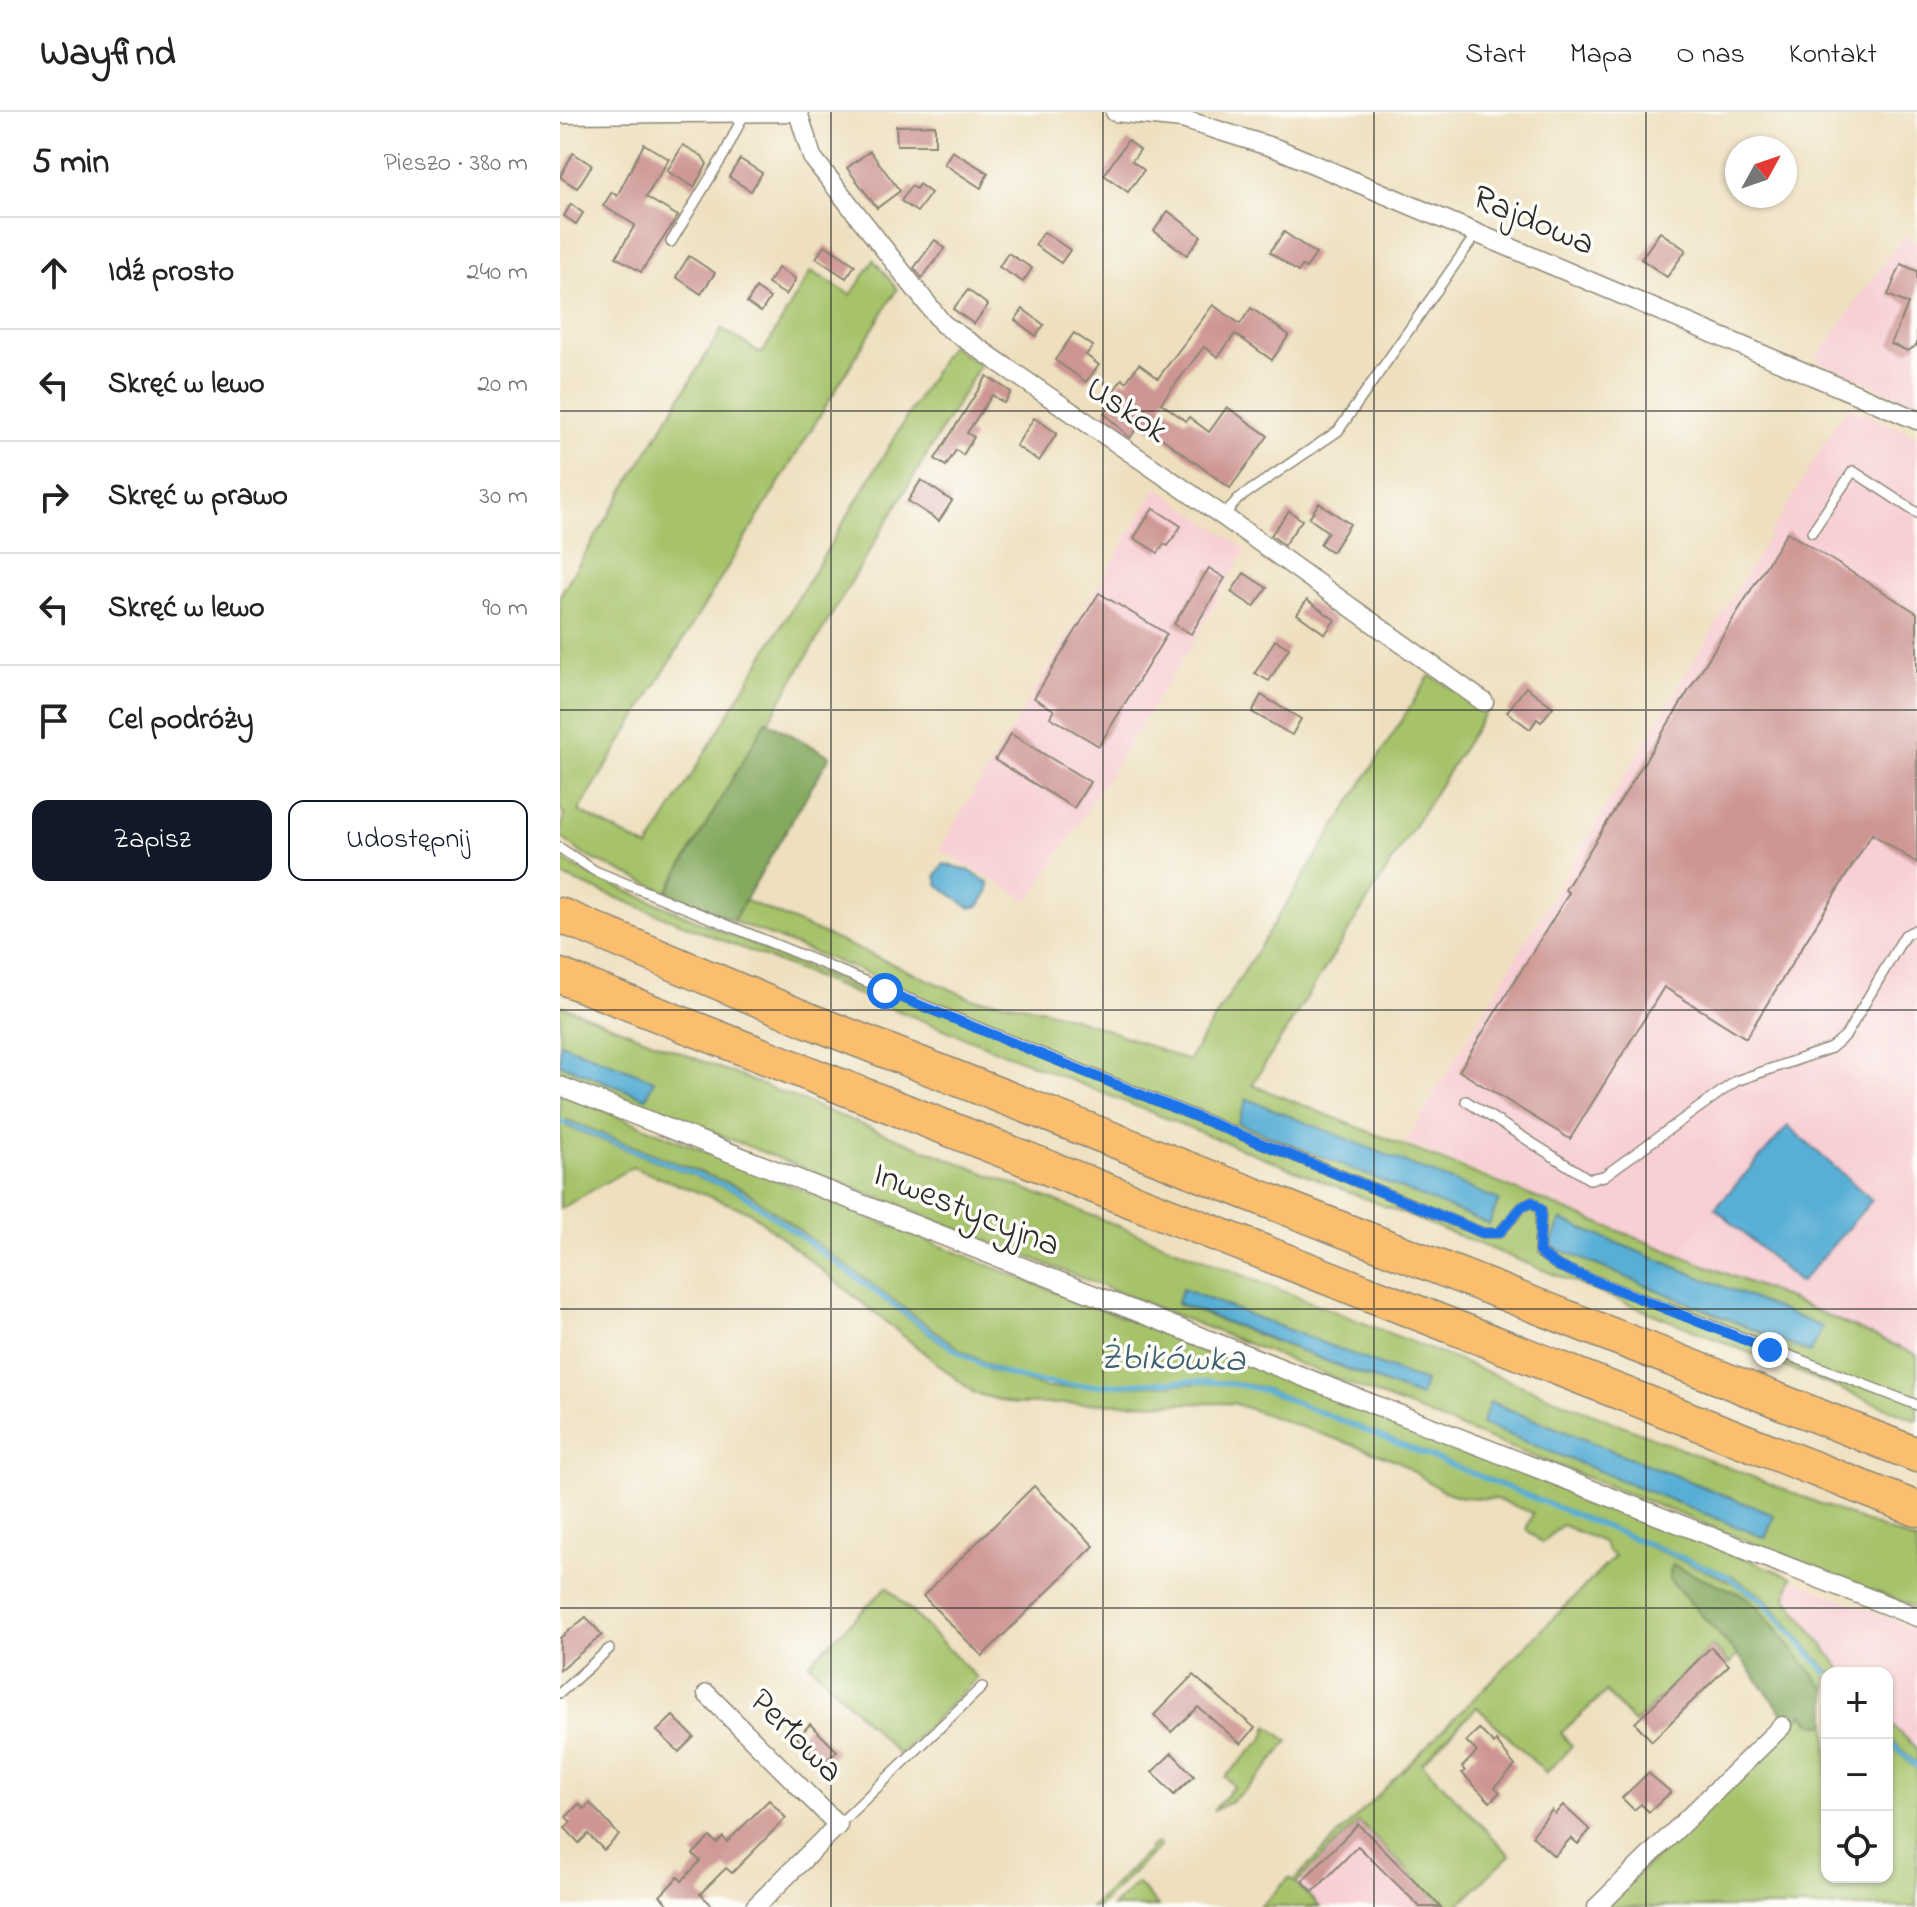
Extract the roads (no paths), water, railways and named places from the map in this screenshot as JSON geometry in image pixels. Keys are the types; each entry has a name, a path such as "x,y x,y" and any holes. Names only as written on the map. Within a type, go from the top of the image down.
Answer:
{"highway":[{"path":"560,915 808,1020 1917,1455"},
{"path":"560,976 1917,1509"}],"street":[{"path":"560,114 798,112"},
{"name":"Uskok","path":"798,112 812,157 943,324 1223,516 1484,702"},
{"name":"Rajdowa","path":"1115,112 1182,119 1278,149 1917,420"},
{"name":"Inwestycyjna","path":"560,1086 1917,1617"},
{"name":"Perłowa","path":"707,1694 838,1825"},
{"path":"1597,1907 1782,1726"},
{"path":"755,1907 838,1825"}],"lane":[{"path":"671,242 725,153 745,112"},
{"path":"1223,516 1238,499 1338,431 1477,233"},
{"path":"1812,532 1853,471 1917,513"},
{"path":"560,848 595,871 1483,1233 1499,1233 1522,1207 1532,1202 1541,1210 1539,1252 1558,1266 1917,1405"},
{"path":"1466,1101 1589,1179 1604,1176 1736,1081 1831,1048 1846,1035 1905,935 1917,929"},
{"path":"560,1693 609,1649"},
{"path":"838,1825 982,1687"}],"water":[{"path":"944,864 968,870 989,883 989,891 979,906 970,908 938,885 936,875"},
{"path":"560,1043 654,1080 646,1098 560,1064"},
{"path":"1247,1099 1499,1200 1489,1224 1238,1123"},
{"path":"1788,1126 1872,1200 1800,1283 1715,1208"},
{"path":"1561,1220 1822,1327 1811,1353 1550,1246"},
{"path":"1182,1289 1425,1382 1420,1397 1177,1303"},
{"path":"1490,1402 1774,1515 1765,1538 1482,1424"}],"waterway":[{"name":"Żbikówka","path":"560,1121 739,1191 951,1347 993,1369 1033,1381 1072,1385 1188,1381 1228,1383 1270,1392 1727,1576 1762,1600 1822,1667"},
{"name":"Żbikówka","path":"1893,1745 1917,1767"}]}
